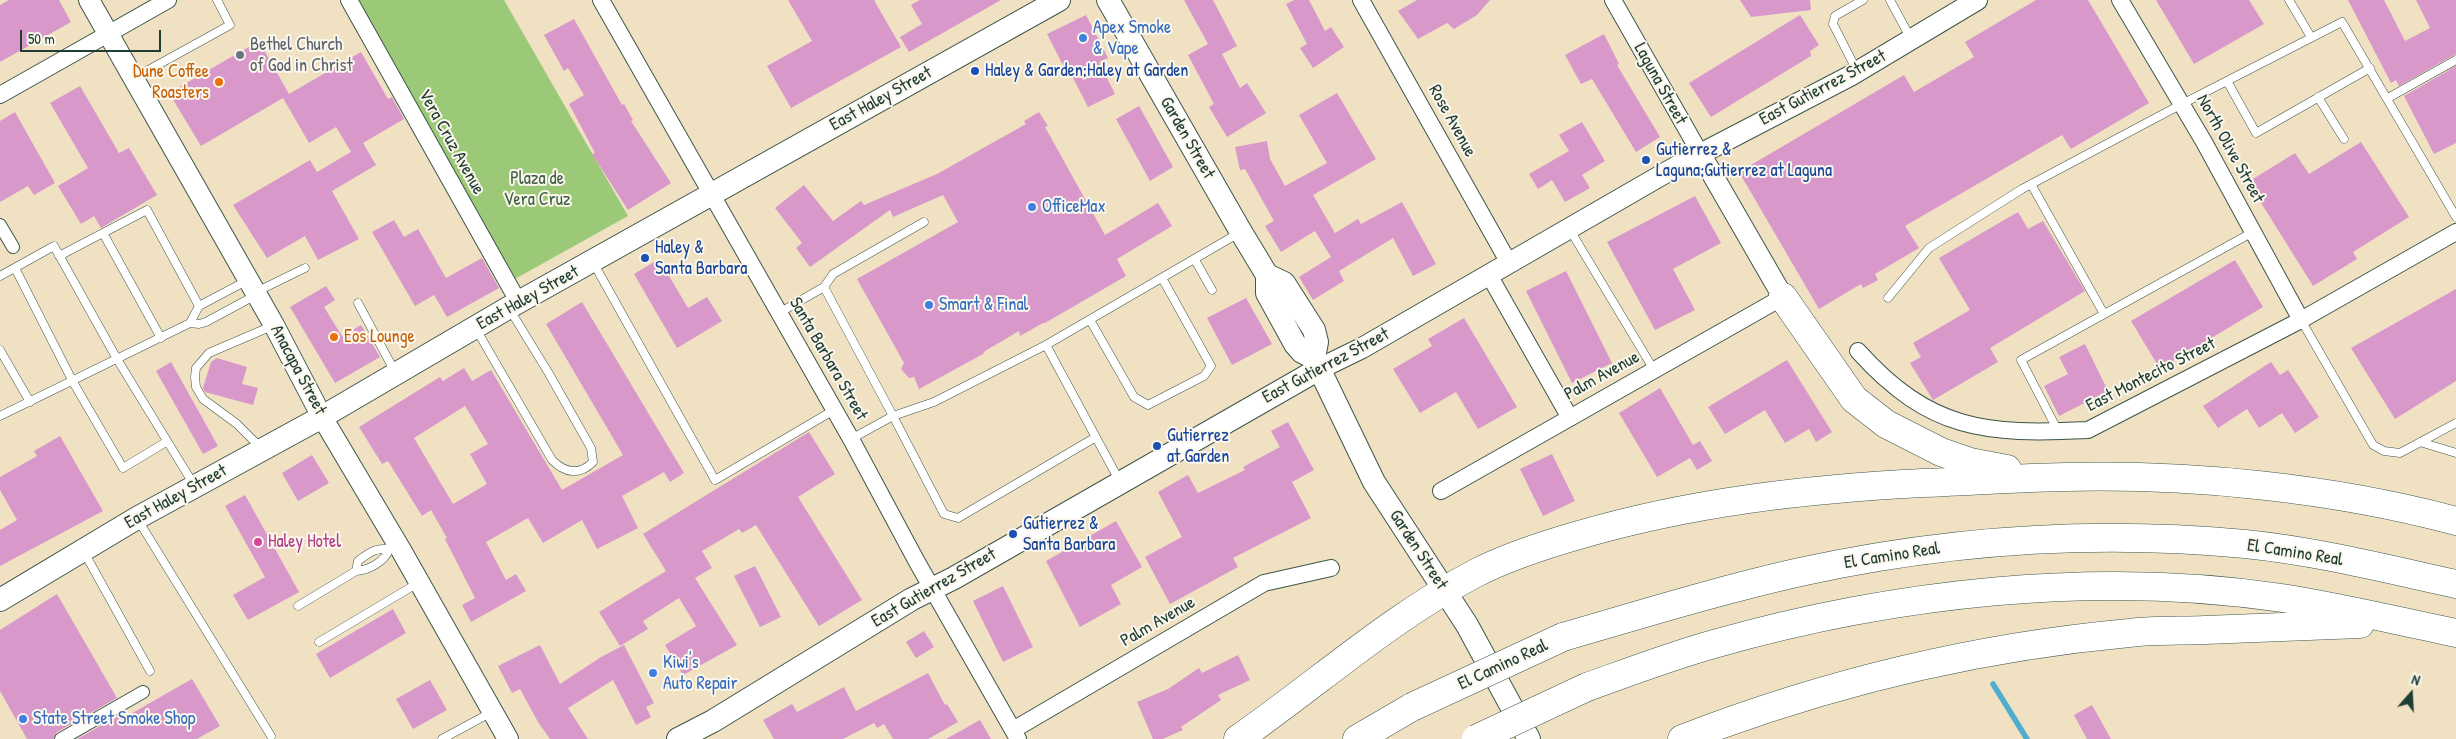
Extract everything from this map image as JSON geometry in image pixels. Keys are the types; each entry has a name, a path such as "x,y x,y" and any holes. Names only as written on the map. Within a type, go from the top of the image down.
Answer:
{"highway":[{"path":"1783,297 1854,399 1886,424 1941,452 1970,462 2066,477"},
{"path":"1238,739 1382,632 1476,572 1526,550 1679,509 1771,494 1856,486 2066,477 2215,482 2339,495 2404,508 2456,522"},
{"name":"El Camino Real","path":"1357,739 1412,707 1563,637 1688,599 1847,563 1943,548 2039,540 2173,539 2245,544 2282,548 2456,584"},
{"path":"1476,739 1587,687 1713,645 1799,623 1894,604 1990,593 2101,587 2237,593 2283,598 2456,633"},
{"path":"1682,739 1763,709 1821,693 1932,665 2020,646 2132,632 2406,623"}],"main road":[{"name":"East Haley Street","path":"0,600 137,518 322,417 395,372 513,305 1059,0"},
{"name":"Garden Street","path":"1108,0 1267,275 1267,293 1295,344 1317,364 1374,482 1467,625 1529,739"},
{"name":"East Gutierrez Street","path":"678,739 713,721 932,588 954,578 1120,482 1317,364"}],"street":[{"name":"Anacapa Street","path":"89,0 254,289 393,547 419,582 508,739"},
{"path":"0,95 168,0"},
{"name":"Vera Cruz Avenue","path":"349,0 513,305"},
{"name":"Santa Barbara Street","path":"601,0 851,439 1015,735"},
{"name":"Rose Avenue","path":"1361,0 1509,263"},
{"name":"Laguna Street","path":"1613,0 1783,297"},
{"name":"East Gutierrez Street","path":"1317,364 1362,348 1700,153 1857,72 1977,0"},
{"name":"North Olive Street","path":"2120,0 2182,104 2301,320"},
{"path":"0,225 13,247"},
{"name":"East Montecito Street","path":"1858,351 1896,389 1922,406 1945,417 1991,430 2088,430 2301,320 2456,232"},
{"path":"1489,275 1570,418"},
{"name":"Palm Avenue","path":"1441,490 1783,297"},
{"name":"Palm Avenue","path":"1015,735 1264,583 1331,568"},
{"path":"61,739 143,692"}],"lane":[{"path":"134,78 230,25 217,0"},
{"path":"1857,72 1833,24 1835,16 1863,0"},
{"path":"1890,0 1912,40"},
{"path":"2289,0 2311,38"},
{"path":"1888,298 1929,248 2031,184 2227,80 2342,22 2456,217"},
{"path":"2388,98 2456,60"},
{"path":"2227,80 2256,133 2370,68"},
{"path":"2318,97 2344,140"},
{"path":"2031,184 2104,314"},
{"path":"59,256 146,210 199,306"},
{"path":"779,313 824,287 833,274 924,222"},
{"path":"1570,229 1654,370"},
{"path":"851,439 893,416 934,402 1046,345 1241,232"},
{"path":"2058,431 2021,360 2253,232"},
{"path":"103,233 161,338"},
{"path":"0,276 54,246 117,359 166,442 195,486"},
{"path":"1195,260 1212,290"},
{"path":"593,262 715,480 834,410"},
{"path":"15,268 74,382 123,468 166,442"},
{"path":"190,323 199,306 254,289 305,268"},
{"path":"1090,320 1134,397 1148,406 1204,376 1211,366 1162,278"},
{"path":"824,287 944,514 958,518 1096,437"},
{"path":"0,416 74,382 190,323 199,324 206,322 254,289"},
{"path":"358,303 395,372"},
{"path":"475,328 552,460 559,467 570,472 589,466 593,462 591,448 513,305"},
{"path":"2301,320 2373,445 2384,451 2400,452 2456,423"},
{"path":"262,449 237,424 203,399 196,388 195,377 196,368 209,353 274,325"},
{"path":"1046,345 1120,482"},
{"path":"0,350 30,402"},
{"path":"2420,442 2456,453"},
{"path":"137,518 271,736"},
{"path":"356,571 358,561 362,558 377,550 393,547"},
{"path":"298,606 356,571 365,570 385,558 393,547"},
{"path":"83,550 150,671"},
{"path":"319,642 419,582"},
{"path":"442,739 492,712"}],"green space":[{"name":"Plaza de Vera Cruz","path":"357,0 504,0 628,216 513,280"}],"building":[{"path":"9,0 59,0 71,22 0,62 0,5"},
{"path":"788,0 874,0 901,47 791,108 767,66 812,41"},
{"path":"920,0 1001,0 909,52 900,37 922,24 911,5"},
{"path":"1184,0 1213,0 1237,46 1222,54 1240,88 1247,83 1266,113 1227,137 1209,107 1214,104 1188,55 1208,44"},
{"path":"1294,0 1309,0 1325,31 1331,27 1344,47 1313,68 1300,48 1307,44 1286,4"},
{"path":"1417,0 1490,0 1477,15 1454,29 1447,23 1418,39 1398,11"},
{"path":"1740,0 1810,0 1811,10 1751,17"},
{"path":"2036,0 2088,0 2149,103 2071,149 2062,135 1905,226 1919,248 1875,274 1878,280 1863,288 1861,284 1819,309 1739,172 1904,75 1914,92 1974,57 1965,42"},
{"path":"2156,0 2249,0 2264,24 2194,64"},
{"path":"2348,0 2384,0 2405,41 2430,28 2416,0 2456,0 2456,54 2399,86 2396,80 2391,83"},
{"path":"1086,15 1108,58 1099,62 1115,94 1088,107 1072,76 1069,77 1047,34"},
{"path":"1800,15 1819,45 1810,51 1811,56 1711,117 1689,83"},
{"path":"574,19 622,105 624,104 633,120 631,121 671,183 628,210 592,154 595,153 569,104 584,95 568,68 564,71 544,35"},
{"path":"1604,34 1619,64 1617,65 1660,137 1636,152 1592,79 1581,84 1565,55"},
{"path":"259,41 289,94 361,52 388,99 392,97 404,119 363,143 376,165 332,191 359,239 318,260 305,236 267,258 233,205 310,160 317,172 351,152 336,127 309,143 283,98 201,146 169,93"},
{"path":"2456,66 2456,143 2434,154 2404,96"},
{"path":"80,86 119,153 129,148 157,195 101,228 94,216 81,224 58,186 88,168 50,103"},
{"path":"1337,93 1376,159 1313,195 1335,233 1358,219 1361,224 1402,202 1436,264 1413,276 1393,238 1339,271 1344,281 1313,300 1299,277 1331,257 1315,231 1281,252 1265,226 1274,221 1245,169 1240,170 1235,147 1267,141 1270,159 1285,186 1327,163 1299,115"},
{"path":"1139,106 1173,167 1150,181 1116,119"},
{"path":"15,112 55,183 34,195 28,186 0,202 0,121"},
{"path":"1039,112 1048,126 1045,127 1105,235 1158,203 1172,226 1117,259 1126,276 1020,336 1019,331 983,354 919,389 914,377 909,378 901,369 904,363 857,279 958,222 943,195 893,217 890,210 810,267 796,248 802,243 775,208 804,185 833,221 861,201 864,205 937,174 1026,124 1024,121"},
{"path":"1582,122 1605,161 1582,175 1590,188 1565,202 1552,180 1538,189 1529,174 1569,151 1559,135"},
{"path":"2361,142 2409,217 2353,252 2357,259 2313,286 2248,182 2295,153 2309,174"},
{"path":"1695,196 1721,243 1673,269 1695,310 1655,330 1607,242"},
{"path":"2018,212 2028,229 2043,221 2085,291 1990,348 1998,362 1933,400 1910,363 1921,357 1913,343 1970,310 1939,258"},
{"path":"394,220 404,237 418,229 446,278 482,258 499,288 447,317 434,295 415,306 372,232"},
{"path":"659,259 688,308 707,297 722,321 677,348 634,274"},
{"path":"2235,260 2263,307 2160,369 2131,321"},
{"path":"1566,271 1612,363 1572,383 1526,291"},
{"path":"326,286 335,300 324,307 342,336 361,325 380,357 335,383 290,307"},
{"path":"2456,289 2456,381 2395,419 2351,348"},
{"path":"1246,298 1272,344 1232,365 1207,318"},
{"path":"582,302 684,473 670,482 664,472 622,496 638,528 597,549 582,520 543,543 528,518 486,542 506,580 516,574 526,591 471,622 462,605 475,598 445,539 447,538 431,510 422,516 388,461 382,464 359,427 440,377 443,381 464,368 472,381 491,370 562,490 623,455 546,324","holes":["465,406 488,444 470,454 487,484 453,504 414,438"]},
{"path":"1464,318 1517,407 1478,429 1456,392 1420,413 1393,369 1432,346 1428,339"},
{"path":"2085,344 2108,391 2059,416 2044,386 2068,374 2059,357"},
{"path":"217,358 247,367 242,384 258,388 253,405 205,392 203,388 211,362"},
{"path":"1787,360 1832,432 1816,442 1809,429 1785,443 1765,410 1725,434 1708,407"},
{"path":"171,362 218,446 203,454 156,371"},
{"path":"2271,362 2280,375 2288,370 2319,417 2295,433 2282,413 2259,428 2247,409 2218,428 2203,406"},
{"path":"1660,388 1693,445 1700,441 1712,461 1697,470 1690,458 1657,477 1619,413"},
{"path":"1288,422 1314,470 1292,482 1311,518 1233,558 1238,567 1170,604 1145,557 1182,537 1158,492 1188,475 1198,493 1245,470 1243,467 1280,447 1271,431"},
{"path":"809,432 835,474 798,497 862,600 819,626 756,525 742,533 739,529 702,551 712,568 695,578 737,645 683,675 665,645 696,626 679,598 643,621 648,629 620,646 599,612 666,571 643,534"},
{"path":"60,436 103,511 0,566 0,530 17,520 0,490 0,477 37,456 34,451"},
{"path":"1552,454 1575,501 1543,516 1520,469"},
{"path":"312,455 329,483 298,501 282,473"},
{"name":"Haley Hotel","path":"245,495 299,592 248,620 233,595 265,577 225,506"},
{"path":"1116,521 1142,567 1111,585 1121,604 1080,627 1046,561"},
{"path":"755,566 781,617 760,627 734,576"},
{"path":"1003,586 1033,647 1003,662 973,601"},
{"path":"57,594 117,698 57,732 53,739 27,739 0,691 0,630"},
{"path":"393,609 406,633 330,678 316,654"},
{"path":"924,631 934,647 916,658 906,642"},
{"path":"540,645 560,684 601,657 624,645 654,703 646,707 651,717 636,725 613,680 568,708 588,739 550,739 538,722 520,689 512,693 498,666"},
{"path":"1238,655 1250,680 1218,695 1221,700 1181,727 1183,730 1163,739 1153,739 1137,702 1168,689 1199,668 1202,673"},
{"path":"928,673 945,705 947,704 958,722 928,739 893,739 884,724 877,728 874,723 843,739 774,739 763,720 792,704 797,712 844,687 856,711"},
{"path":"192,679 220,726 197,739 77,739 125,712 127,716"},
{"path":"430,680 447,710 413,729 396,699"},
{"path":"2092,705 2111,739 2087,739 2074,715"},
{"path":"980,720 991,739 946,739"}],"waterway":[{"path":"1993,684 2027,739"}],"place":[{"name":"Apex Smoke & Vape","path":"1083,38"},
{"name":"Bethel Church of God in Christ","path":"240,55"},
{"name":"Haley & Garden;Haley at Garden","path":"975,71"},
{"name":"Dune Coffee Roasters","path":"219,82"},
{"name":"Gutierrez & Laguna;Gutierrez at Laguna","path":"1646,160"},
{"name":"OfficeMax","path":"1032,207"},
{"name":"Haley & Santa Barbara","path":"645,258"},
{"name":"Smart & Final","path":"929,305"},
{"name":"Eos Lounge","path":"334,337"},
{"name":"Gutierrez at Garden","path":"1157,446"},
{"name":"Gutierrez & Santa Barbara","path":"1013,534"},
{"name":"Haley Hotel","path":"258,542"},
{"name":"Kiwi's Auto Repair","path":"653,673"},
{"name":"State Street Smoke Shop","path":"23,719"}]}
